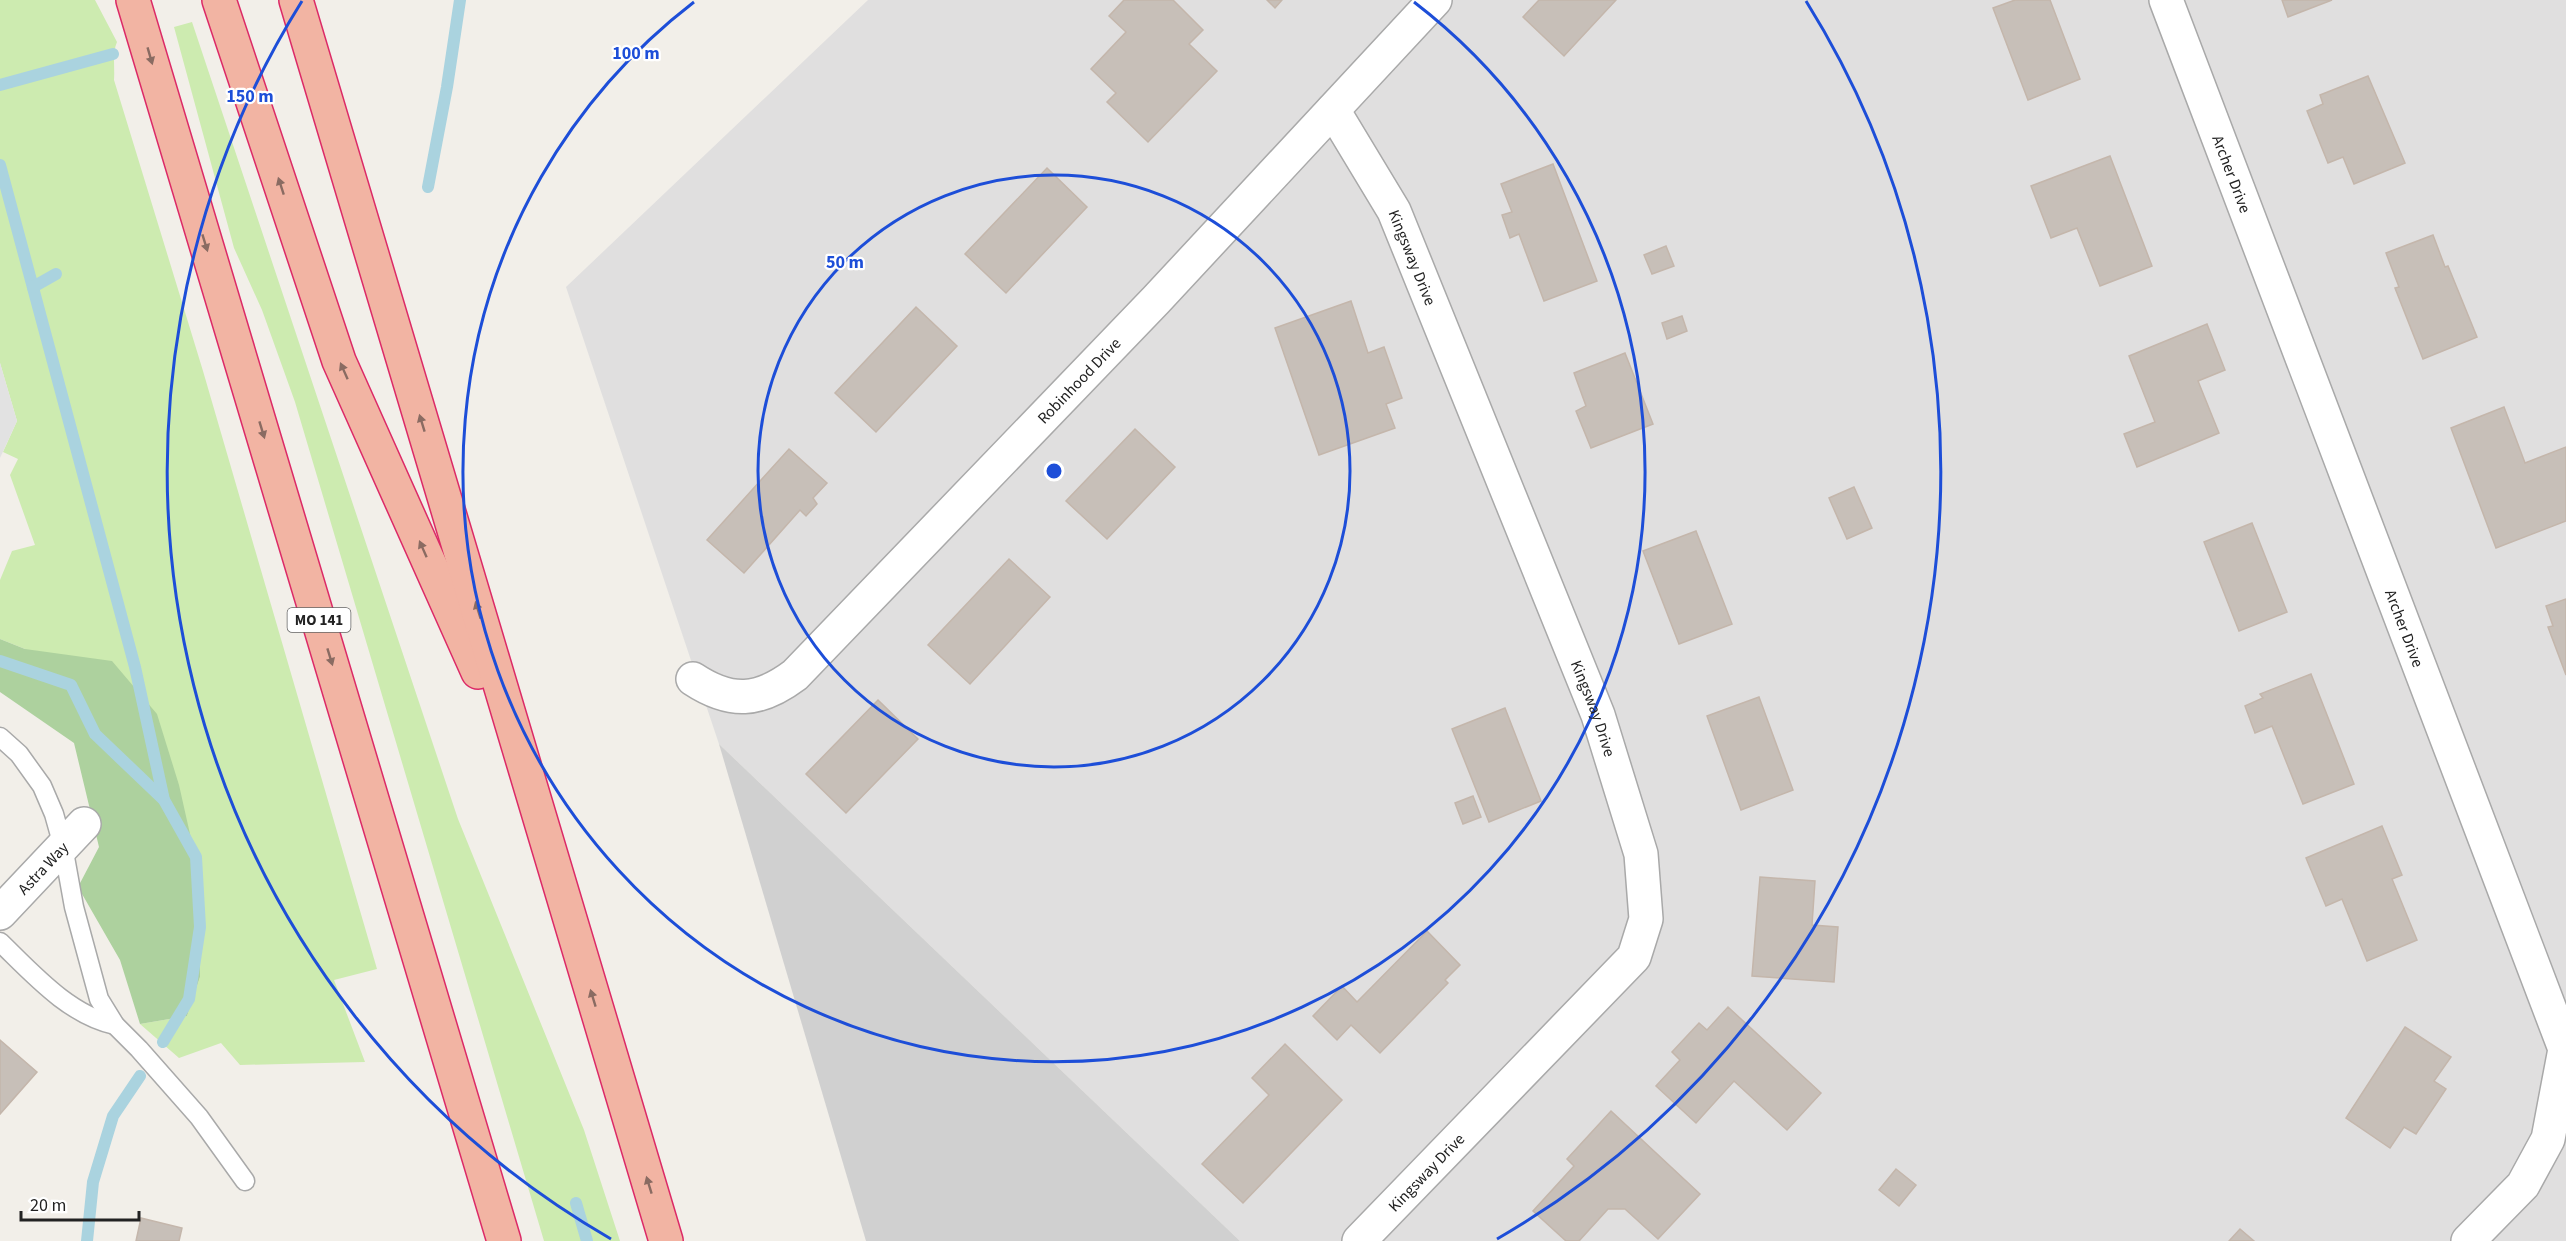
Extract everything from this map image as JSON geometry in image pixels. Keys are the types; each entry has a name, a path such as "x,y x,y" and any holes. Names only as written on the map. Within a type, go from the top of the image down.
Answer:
{"highway":[{"path":"219,0 339,361 533,794"},
{"path":"296,0 666,1241"},
{"path":"317,68 319,0"},
{"name":"MO 141","path":"132,6 504,1241"}],"street":[{"name":"Robinhood Drive","path":"693,679 711,691 742,697 757,696 777,688 795,675 1148,309 1435,0"},
{"name":"Archer Drive","path":"2166,0 2565,1049 2548,1139 2523,1185 2468,1241"},
{"name":"Kingsway Drive","path":"1333,110 1394,211 1598,715 1641,854 1646,919 1634,957 1359,1241"},
{"name":"Astra Way","path":"0,913 73,835"}],"lane":[{"path":"0,737 19,754 73,835 74,907 99,999 115,1025 199,1117 245,1181"},
{"path":"0,942 26,967 86,1015 115,1025"}],"shaded area":[{"path":"868,0 2566,0 2566,1241 1240,1241 719,744 566,287"},
{"path":"0,363 17,421 0,458"},
{"path":"719,744 1240,1241 866,1241"}],"green space":[{"path":"0,0 95,0 117,42 114,55 114,80 203,371 377,969 334,980 365,1062 240,1065 221,1043 179,1058 140,1024 187,1016 200,977 25,649 0,639 0,580 12,551 35,545 10,475 18,459 3,452 17,421 0,363"},
{"path":"192,22 458,819 584,1130 620,1241 544,1241 295,402 262,310 234,248 174,27"},
{"path":"0,639 25,649 112,661 157,714 179,785 199,874 200,977 187,1016 140,1024 120,960 78,887 99,847 74,743 0,692"}],"building":[{"path":"1124,0 1173,0 1203,30 1189,44 1217,71 1148,142 1107,102 1116,93 1091,69 1126,32 1109,16"},
{"path":"1267,0 1282,0 1275,8"},
{"path":"1539,0 1616,0 1564,56 1523,17"},
{"path":"2015,0 2050,0 2080,79 2028,100 1993,8"},
{"path":"2282,0 2332,0 2288,17"},
{"path":"2368,76 2405,163 2354,184 2343,157 2328,163 2307,111 2323,104 2320,95"},
{"path":"2110,156 2152,266 2100,286 2077,228 2051,238 2031,186"},
{"path":"1553,164 1597,281 1544,301 1519,234 1510,238 1502,215 1512,212 1501,184"},
{"path":"1047,168 1087,207 1006,293 965,254"},
{"path":"2433,235 2477,337 2423,359 2395,288 2399,287 2386,253"},
{"path":"1666,246 1674,266 1652,274 1644,255"},
{"path":"1351,301 1368,353 1384,347 1402,398 1386,404 1395,428 1319,455 1275,328"},
{"path":"916,307 957,346 876,432 835,393"},
{"path":"1682,316 1687,331 1667,339 1662,323"},
{"path":"2207,324 2225,370 2198,381 2219,433 2137,467 2124,434 2155,422 2129,356"},
{"path":"1625,353 1653,424 1591,448 1576,411 1586,406 1574,373"},
{"path":"2504,407 2525,463 2566,447 2566,521 2496,548 2451,428"},
{"path":"1135,429 1175,467 1107,539 1066,501"},
{"path":"789,449 827,483 813,498 817,504 806,516 800,510 744,573 707,540"},
{"path":"1854,487 1872,528 1847,539 1829,498"},
{"path":"2252,523 2287,612 2239,631 2204,542"},
{"path":"1696,531 1732,624 1679,644 1643,551"},
{"path":"1009,559 1050,597 970,684 928,645"},
{"path":"2566,599 2566,675 2548,627 2553,626 2546,606"},
{"path":"2311,674 2354,784 2303,804 2272,726 2255,733 2245,706 2263,698 2260,694"},
{"path":"1759,697 1793,790 1741,810 1707,716"},
{"path":"878,700 918,739 846,813 806,774"},
{"path":"1505,708 1541,801 1489,822 1452,729"},
{"path":"1473,796 1481,817 1463,824 1455,803"},
{"path":"2382,826 2402,875 2392,879 2417,940 2367,961 2342,899 2326,906 2306,858"},
{"path":"1760,877 1815,881 1812,925 1838,927 1834,982 1752,976"},
{"path":"1427,931 1460,965 1445,980 1448,983 1380,1053 1351,1025 1337,1040 1313,1016 1342,986 1357,1002"},
{"path":"1728,1007 1821,1093 1787,1130 1734,1081 1696,1123 1656,1086 1680,1060 1672,1052 1699,1023 1707,1030"},
{"path":"2405,1027 2451,1057 2434,1081 2446,1089 2416,1134 2404,1127 2390,1148 2346,1118"},
{"path":"0,1040 37,1072 0,1114"},
{"path":"1285,1044 1342,1100 1243,1203 1202,1164 1269,1095 1252,1078"},
{"path":"1611,1111 1700,1194 1658,1239 1625,1209 1608,1209 1579,1241 1566,1241 1533,1211 1574,1166 1567,1159"},
{"path":"1896,1169 1916,1185 1899,1206 1879,1190"},
{"path":"141,1218 182,1228 179,1241 136,1241"},
{"path":"2240,1229 2254,1241 2229,1241"}],"waterway":[{"path":"428,187 447,87 460,0"},
{"path":"0,85 113,54"},
{"path":"0,165 135,667 164,800"},
{"path":"33,287 56,274"},
{"path":"0,661 71,685 95,734 164,800 196,857 200,927 189,999 163,1042"},
{"path":"87,1241 93,1182 113,1116 140,1076"},
{"path":"576,1203 587,1241"}]}
